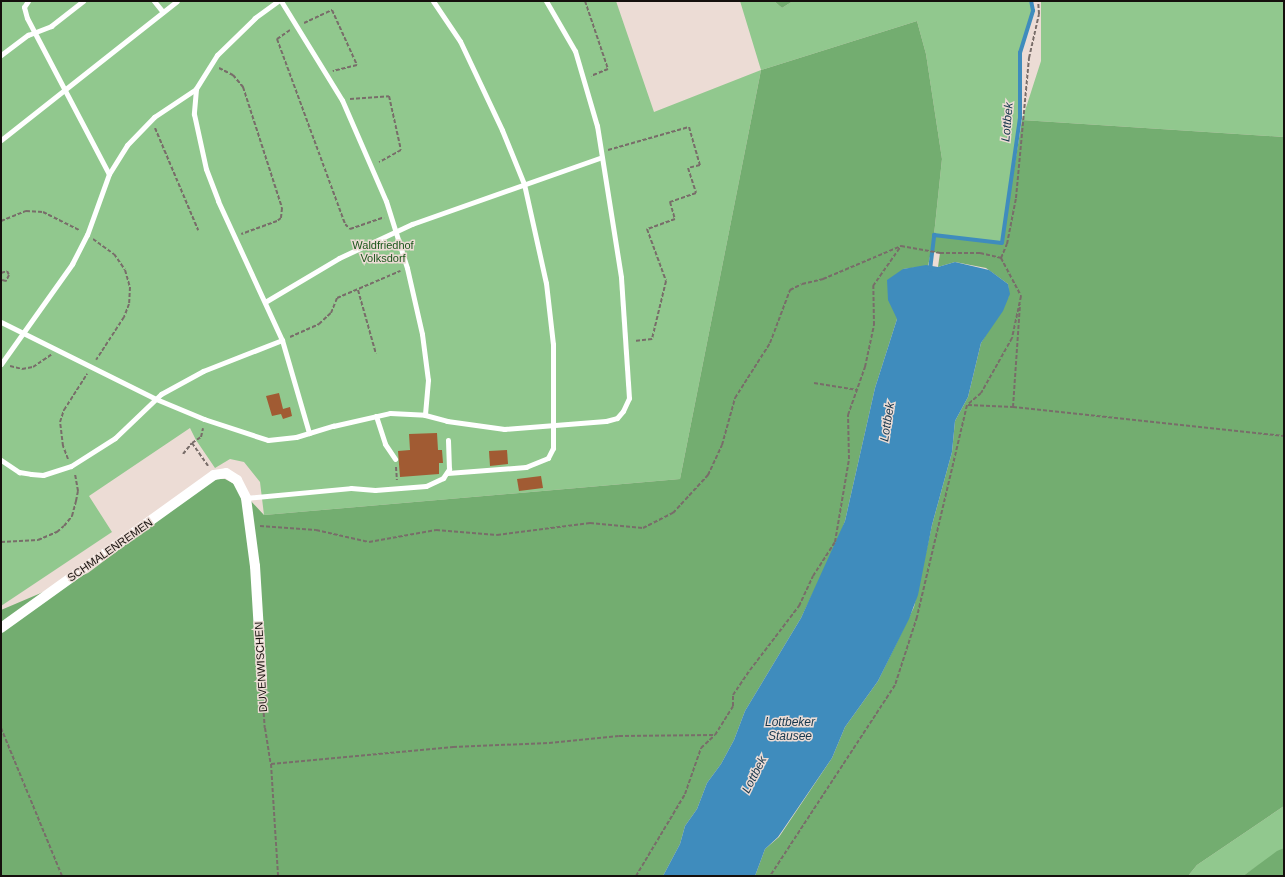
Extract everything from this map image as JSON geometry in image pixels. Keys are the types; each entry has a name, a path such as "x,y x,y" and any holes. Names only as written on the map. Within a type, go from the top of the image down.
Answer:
{"street":[{"name":"DUVENWISCHEN","path":"218,474 226,473 237,480 246,498 251,528 262,680"},
{"name":"SCHMALENREMEN","path":"1,628 218,474"}],"lane":[{"path":"28,1 24,7 35,32 109,174"},
{"path":"1,55 35,32 51,26 83,1"},
{"path":"154,1 163,12"},
{"path":"1,140 177,1"},
{"path":"309,433 282,340 218,201 198,140 194,114 196,89 210,64 235,36 279,1 297,26 342,100 372,166 390,214 407,268 427,372 428,396 424,415"},
{"path":"246,498 350,488 416,487 436,482 447,473 526,467 544,462 553,448 553,344 546,283 524,184 502,130 460,41 433,1"},
{"path":"1,322 156,399 204,419 268,440 283,439 390,413 424,415 447,422 504,429 553,427 606,421 617,418 623,411 629,398 627,342 621,277 602,155 585,78 575,51 546,1"},
{"path":"1,363 22,332 38,315 72,264 87,235 109,174 127,145 151,120 196,89"},
{"path":"265,302 339,258 396,232 602,155"},
{"path":"1,460 19,472 42,475 71,466 115,438 156,399 204,371 282,340"},
{"path":"376,416 385,444 396,459"},
{"path":"447,473 448,440"}],"path":[{"path":"585,1 608,69 585,78"},
{"path":"1001,258 1007,244 1016,198 1029,58 1039,14 1038,1"},
{"path":"326,72 356,65 332,10 297,26 277,40 345,224 350,229 390,214"},
{"path":"210,64 233,75 243,88 282,208 281,218 277,221 234,236"},
{"path":"342,100 389,96 401,150 372,166"},
{"path":"151,120 198,230"},
{"path":"602,155 689,127 700,165 688,168 696,193 670,202 675,219 647,229 666,281 652,339 627,342"},
{"path":"636,876 685,794 701,748 715,735 733,706 734,696 746,676 799,606 813,576 835,542 849,459 848,415 865,367 874,325 873,286 901,246"},
{"path":"251,528 264,525 316,530 369,542 436,530 497,535 590,523 643,528 677,509 708,475 722,445 735,398 770,343 790,290 802,284 823,279 901,246 938,253 980,253 1001,258 1015,281 1020,296 1012,407"},
{"path":"282,340 319,324 331,312 337,298 407,268"},
{"path":"1,273 7,271 10,274 6,281 1,281"},
{"path":"358,290 376,354"},
{"path":"770,876 895,685 917,617 967,405 981,393 1012,338 1020,296"},
{"path":"1,363 22,369 34,367 43,362 55,349"},
{"path":"814,383 857,390"},
{"path":"967,405 1012,407 1284,436"},
{"path":"183,454 192,443 201,437 204,419"},
{"path":"192,443 218,474"},
{"path":"396,459 397,481 404,481"},
{"name":"DUVENWISCHEN","path":"262,680 264,728 271,764 278,876"},
{"path":"1,728 62,876"},
{"path":"271,764 453,747 549,744 619,736 715,735"}],"green space":[{"name":"Waldfriedhof Volksdorf","path":"1,1 616,1 654,112 761,70 680,479 264,515 260,482 244,462 230,459 215,468 196,440 190,428 89,496 112,532 1,606"},
{"path":"740,1 774,1 782,8 793,1 1031,1 1033,11 1020,53 1020,118 1002,243 934,235 942,159 926,54 917,21 761,70"},
{"path":"774,1 793,1 782,8"},
{"path":"1041,1 1284,1 1284,137 1022,120 1041,61"},
{"path":"917,21 926,54 942,159 934,235 1002,243 1022,120 1284,137 1284,806 1197,865 1188,876 755,876 765,849 779,837 832,758 845,727 878,681 914,607 932,525 952,452 955,421 968,397 981,343 1009,296 1008,284 986,268 955,262 938,267 940,253 932,252 933,242 928,266 903,269 897,319 875,388 845,521 837,543 801,618 745,711 734,740 721,764 707,783 697,809 685,826 680,844 663,876 1,876 1,610 88,573 213,479 225,479 236,485 264,515 680,479 761,70"},
{"path":"1284,806 1284,848 1243,876 1188,876 1197,865"},
{"path":"1284,848 1284,876 1243,876 1277,851"}],"water":[{"name":"Lottbeker Stausee","path":"955,262 989,270 1008,284 1010,294 1003,311 981,343 968,397 955,421 952,452 932,525 918,595 909,619 878,681 845,727 832,758 778,837 765,849 755,876 663,876 680,844 685,826 697,809 707,783 721,764 734,740 745,711 801,618 845,521 875,388 897,319 888,300 887,280 903,269 926,265 938,267"}],"building":[{"path":"279,393 283,409 290,407 292,416 283,419 281,414 272,416 266,396"},
{"path":"437,433 438,450 442,450 443,463 439,463 439,474 400,477 398,451 410,450 409,434"},
{"path":"507,450 508,464 490,466 489,451"},
{"path":"541,476 543,488 519,491 517,479"}],"waterway":[{"name":"Lottbek","path":"930,270 934,235 1002,243 1020,118 1020,53 1033,11 1031,1"}]}
